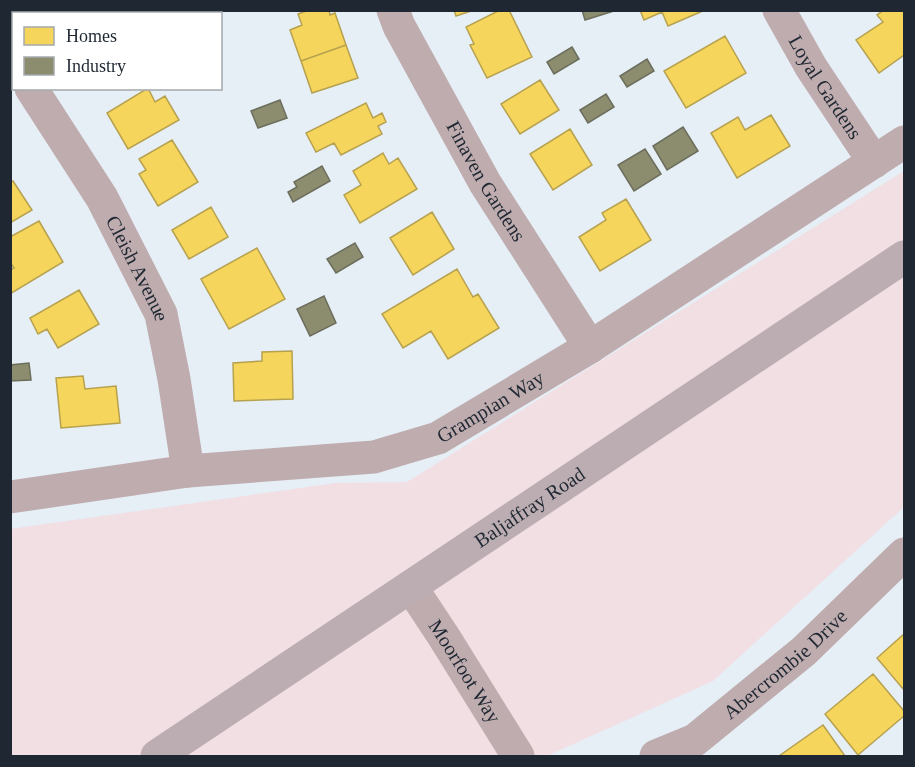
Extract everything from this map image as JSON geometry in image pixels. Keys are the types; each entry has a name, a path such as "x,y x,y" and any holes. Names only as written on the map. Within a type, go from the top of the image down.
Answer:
{"main road":[{"name":"Baljaffray Road","path":"157,756 904,257"}],"street":[{"name":"Finaven Gardens","path":"393,10 399,26 485,183 590,347"},
{"name":"Loyal Gardens","path":"779,10 812,67 874,162"},
{"name":"Cleish Avenue","path":"32,90 102,198 161,314 188,471"},
{"name":"Grampian Way","path":"10,497 188,471 374,457 438,438 590,347 904,142"},
{"name":"Abercrombie Drive","path":"656,756 695,740 732,710 804,651 904,554"},
{"name":"Moorfoot Way","path":"411,587 518,756"}],"shaded area":[{"path":"904,171 904,507 713,681 547,756 11,756 10,529 336,483 407,482"}],"building: Homes":[{"path":"100,10 130,10 131,12 98,12"},
{"path":"309,10 329,10 330,15 335,13 346,45 301,61 290,30 302,25 298,14"},
{"path":"454,10 474,10 456,16"},
{"path":"500,10 509,10 532,57 487,78 470,45 474,44 466,27"},
{"path":"640,10 705,10 668,26 662,12 644,20"},
{"path":"884,10 904,10 904,55 879,73 856,40 883,22 877,15"},
{"path":"725,36 746,73 686,108 664,71"},
{"path":"346,45 358,78 312,93 301,61"},
{"path":"540,80 559,110 520,134 501,104"},
{"path":"145,90 149,90 155,102 165,96 179,120 128,149 107,113"},
{"path":"366,103 373,118 382,113 386,122 378,126 382,134 341,155 334,143 316,152 306,133"},
{"path":"771,115 790,146 737,178 711,133 738,117 745,130"},
{"path":"570,129 592,165 553,190 530,154"},
{"path":"172,140 198,182 158,206 139,174 146,170 139,159"},
{"path":"383,153 389,164 398,158 417,189 360,223 344,195 361,185 353,171"},
{"path":"13,181 32,210 10,223 10,182"},
{"path":"626,199 651,240 600,271 579,237 606,220 602,213"},
{"path":"211,207 228,237 189,259 172,230"},
{"path":"432,212 454,249 413,275 390,238"},
{"path":"39,221 63,262 10,294 10,270 14,268 10,262 10,237"},
{"path":"257,248 285,299 229,329 201,279"},
{"path":"457,269 473,297 478,294 499,328 448,359 431,331 403,348 382,314"},
{"path":"79,290 99,324 58,348 47,329 38,334 30,318"},
{"path":"292,351 293,399 234,401 233,363 262,361 262,352"},
{"path":"83,376 85,389 116,386 120,423 61,428 56,378"},
{"path":"904,634 904,690 877,658"},
{"path":"873,674 904,711 904,716 858,755 825,714"},
{"path":"823,725 845,756 779,756"}],"building: Industry":[{"path":"582,10 614,10 614,11 585,20"},
{"path":"572,47 579,59 554,74 547,62"},
{"path":"647,59 654,71 627,87 620,76"},
{"path":"606,94 614,107 588,123 580,110"},
{"path":"280,100 287,118 258,128 251,111"},
{"path":"683,127 698,151 667,170 653,146"},
{"path":"645,149 661,174 634,191 618,165"},
{"path":"322,166 330,181 293,202 288,192 297,187 294,182"},
{"path":"355,243 363,257 336,273 327,259"},
{"path":"324,296 336,323 310,336 297,309"},
{"path":"29,363 31,380 10,381 10,365"}]}
